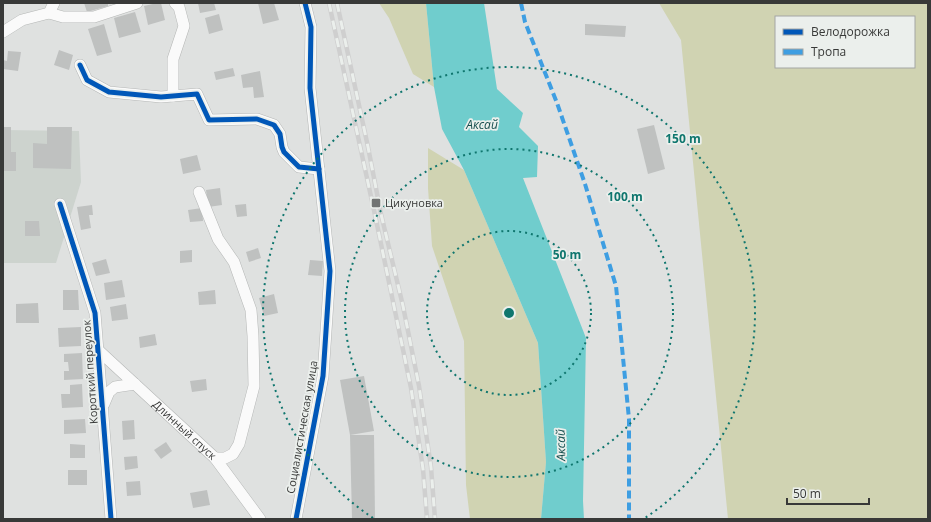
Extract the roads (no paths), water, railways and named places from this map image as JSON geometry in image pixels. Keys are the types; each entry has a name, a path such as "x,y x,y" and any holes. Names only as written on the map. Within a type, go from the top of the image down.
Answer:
{"street":[{"path":"3,32 22,20 51,8 63,17 94,18 137,3"},
{"path":"173,96 172,59 184,26 179,7 175,3"},
{"name":"Социалистическая улица","path":"296,519 323,376 330,271 310,88 311,27 305,3"},
{"path":"80,65 87,80 109,92 161,97 197,94 209,120 257,119 274,125 280,134 284,152 299,167 319,169"},
{"path":"199,192 218,239 234,262 251,310 253,336 254,386 239,444 233,454 225,458 215,458"},
{"name":"Короткий переулок","path":"60,204 95,313 111,519"},
{"name":"Длинный спуск","path":"98,350 215,458 260,519"},
{"path":"102,407 109,392 115,386 135,384"}],"water":[{"name":"Аксай","path":"426,3 484,3 497,89 523,113 519,127 538,146 537,177 523,178 586,338 584,519 541,519 546,462 538,343 464,170 442,129 434,87"}],"railway":[{"path":"329,3 411,388 423,469 427,519"},
{"path":"337,3 419,386 431,467 435,519"}],"place":[{"name":"Цикуновка","path":"376,203"}]}
